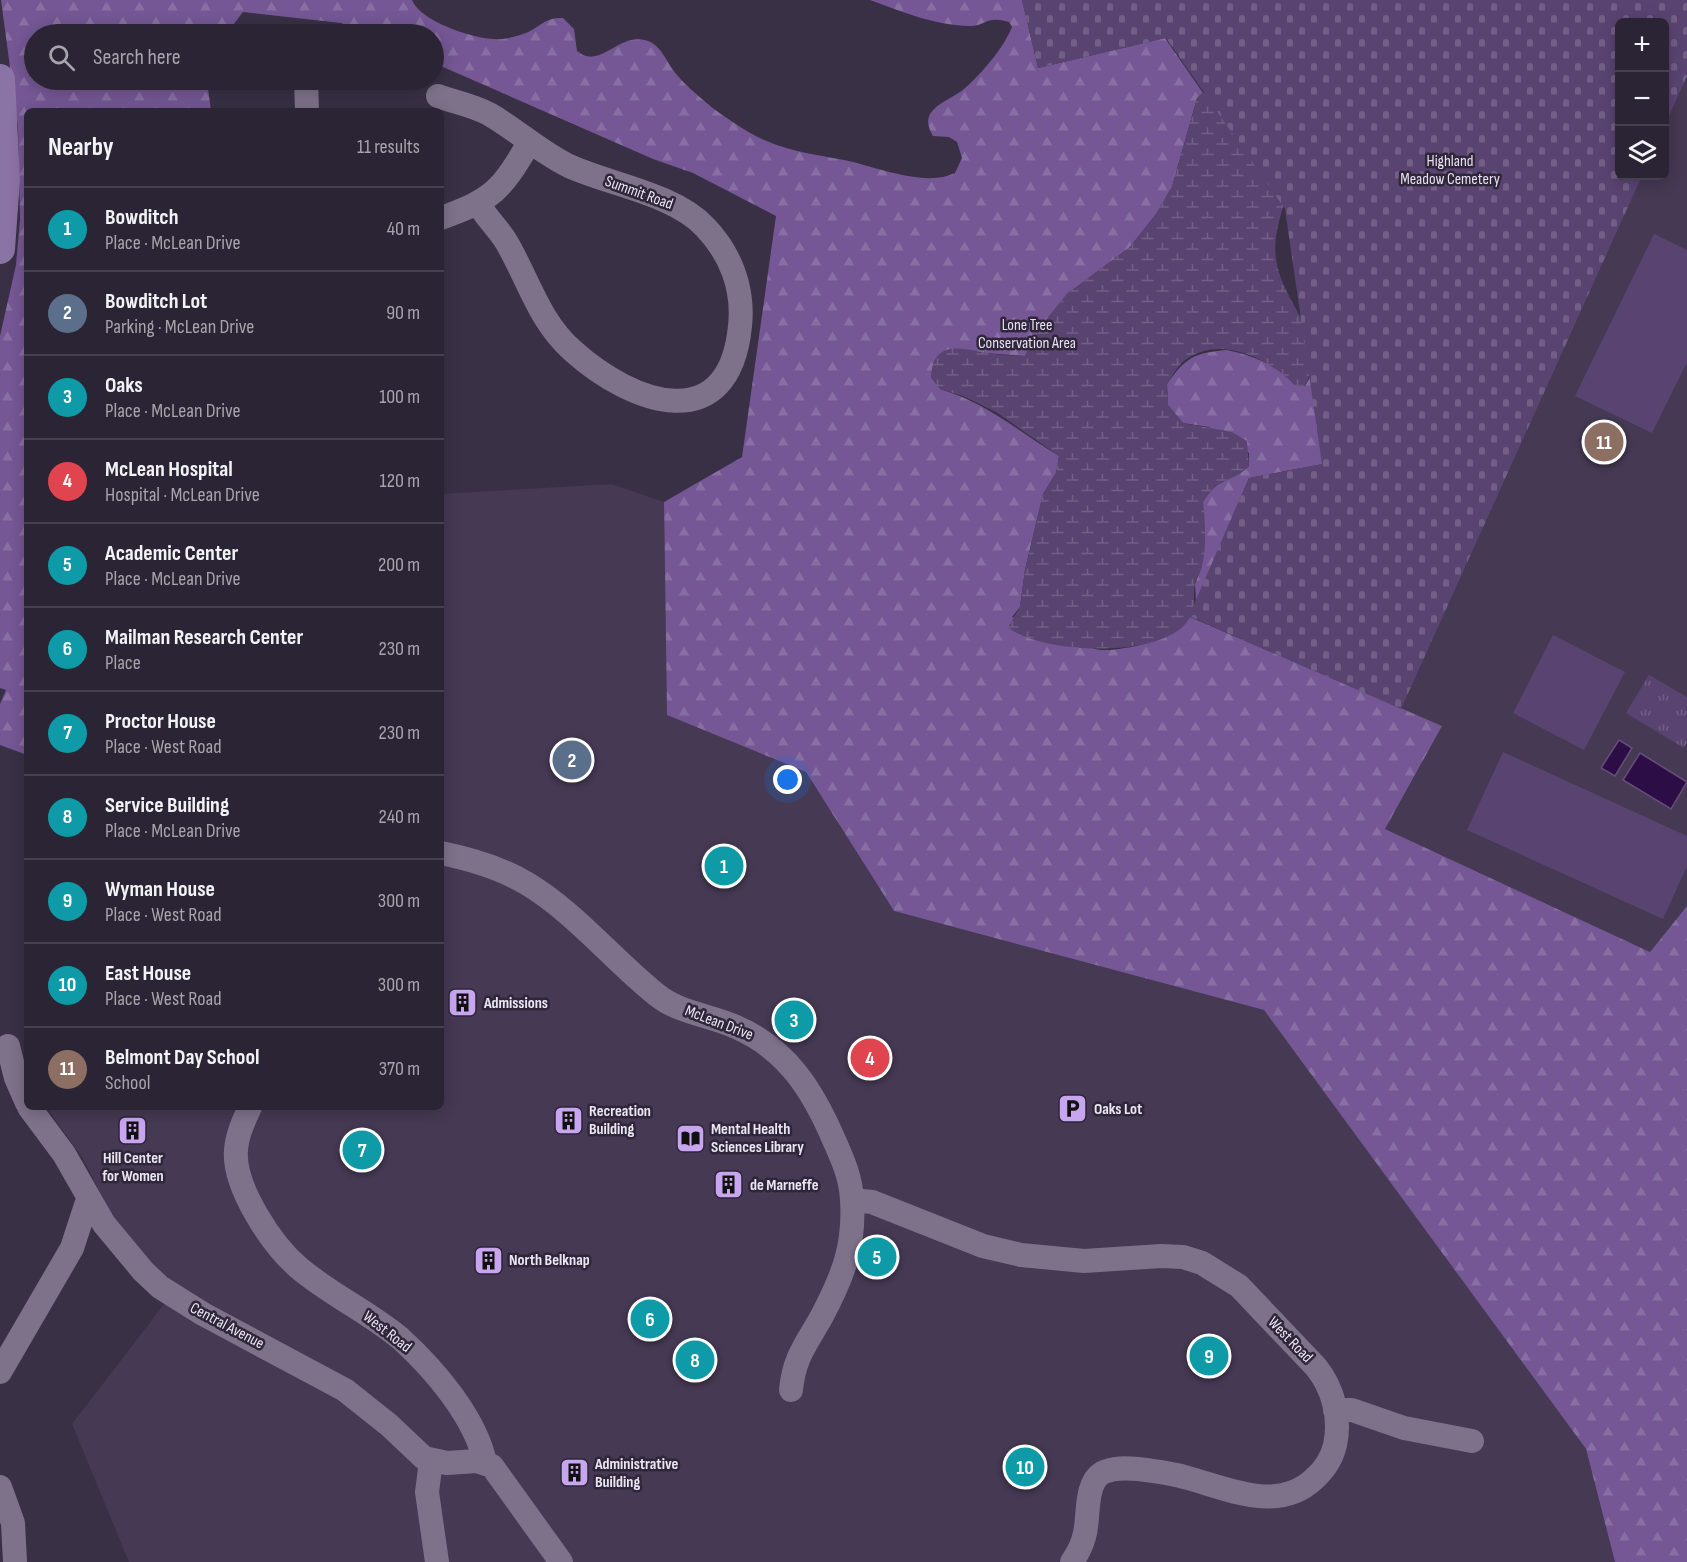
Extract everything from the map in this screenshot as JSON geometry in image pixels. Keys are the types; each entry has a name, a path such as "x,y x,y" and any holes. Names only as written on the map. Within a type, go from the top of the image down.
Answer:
{"main road":[{"path":"0,79 5,180 0,249"}],"street":[{"path":"306,90 307,108"},
{"name":"Summit Road","path":"438,96 488,114 561,161 601,179 668,202 689,214 706,228 731,265 740,297 738,346 727,376 703,395 674,400 654,398 630,390 600,372 564,342 547,322 508,244 478,203"},
{"path":"444,217 478,203 503,185 529,142"},
{"name":"McLean Drive","path":"444,854 482,864 526,883 548,898 663,1000 734,1026 758,1038 780,1054 807,1086 820,1108 846,1169 852,1200 851,1244 848,1262 821,1317 805,1341 790,1390"},
{"path":"12,1045 16,1078 24,1096"},
{"name":"Central Avenue","path":"31,1110 64,1154 104,1224 160,1287 203,1314 345,1390 390,1425 418,1455 431,1461"},
{"name":"West Road","path":"249,1110 238,1139 236,1160 246,1193 267,1230 299,1268 385,1327 416,1354 460,1410 481,1449 485,1462 503,1479 561,1562"},
{"path":"0,1372 72,1248 88,1199"},
{"name":"West Road","path":"852,1200 872,1202 983,1246 1014,1253 1068,1260 1183,1257 1211,1267 1230,1279 1322,1374 1330,1390 1337,1433 1328,1462 1308,1485 1290,1493 1269,1497 1248,1496 1160,1472 1122,1468 1105,1471 1099,1475 1093,1486 1083,1541 1072,1562"},
{"path":"72,1248 104,1224"},
{"path":"1335,1410 1352,1410 1404,1428 1472,1441"},
{"path":"437,1562 427,1492 431,1461 485,1462"},
{"path":"0,1487 13,1523 15,1562"}],"shaded area":[{"path":"1687,76 1687,906 1650,952 1385,829 1442,726 1401,709 1640,180 1669,180 1669,116"},
{"path":"612,484 664,502 667,715 806,772 894,911 1264,1010 1586,1449 1615,1562 129,1562 72,1424 178,1286 144,1258 121,1233 82,1157 48,1110 444,1110 444,494"},
{"path":"1619,740 1632,748 1615,776 1601,768"},
{"path":"1640,753 1687,782 1671,809 1623,780"}],"green space":[{"name":"Lone Tree Conservation Area","path":"1,0 412,0 426,16 440,24 343,24 243,12 234,24 24,24 24,90 208,90 211,108 24,108 24,754 0,745 0,704 6,690 0,688 0,336 16,265 20,219 18,127"},
{"name":"Lone Tree Conservation Area","path":"870,0 1022,0 1038,68 1165,38 1203,93 1197,98 1172,187 1156,214 1130,247 1067,294 1042,325 1025,356 985,353 940,389 973,402 1002,418 1059,456 1056,473 1043,494 1025,570 1020,607 1012,617 1070,641 1101,650 1111,650 1137,646 1163,637 1174,632 1190,617 1442,726 1385,829 1650,952 1687,906 1687,1562 1615,1562 1586,1449 1264,1010 894,911 806,772 667,715 664,502 742,457 776,216 693,173 653,159 444,67 444,26 466,34 503,39 530,31 549,20 563,18 574,29 577,51 586,56 602,54 628,41 637,39 648,41 661,51 677,75 695,93 727,118 762,139 796,151 900,174 929,178 955,173 962,158 957,142 949,137 933,136 928,125 930,114 937,106 964,89 978,76 998,52 1012,27 1009,22 1001,20 990,20 975,26 943,23"},
{"name":"Highland Meadow Cemetery","path":"1022,0 1687,0 1687,76 1669,116 1669,18 1615,18 1615,180 1640,180 1401,709 1189,616 1249,478 1322,464 1285,209 1166,38 1038,68"},
{"path":"1206,91 1287,195 1276,235 1276,259 1280,276 1309,336 1312,352 1311,368 1305,386 1295,385 1259,359 1231,350 1216,349 1202,352 1185,360 1167,384 1168,405 1183,423 1232,432 1247,441 1249,466 1219,484 1203,502 1205,551 1201,570 1195,583 1194,603 1190,617 1173,634 1152,642 1127,647 1071,647 1045,643 1023,636 1008,627 1020,607 1025,570 1043,494 1056,473 1059,456 996,412 963,396 940,389 931,378 933,366 937,357 943,352 959,348 1025,356 1042,325 1067,294 1130,247 1156,214 1172,187 1197,98"},
{"path":"1654,234 1687,250 1687,362 1652,433 1575,396"},
{"path":"1227,350 1264,362 1295,385 1305,386 1310,377 1323,464 1249,478 1196,601 1195,584 1202,566 1203,502 1219,484 1249,466 1249,453 1209,427 1183,423 1168,405 1167,384 1192,358"},
{"path":"1553,635 1625,672 1584,750 1513,713"},
{"path":"1649,675 1687,697 1687,743 1684,748 1626,713"},
{"path":"1503,752 1687,836 1687,866 1663,919 1467,830"}],"place":[{"name":"Belmont Day School","path":"1604,442"},
{"name":"Bowditch Lot","path":"572,760"},
{"name":"Bowditch","path":"724,866"},
{"name":"Admissions","path":"463,1003"},
{"name":"Oaks","path":"794,1020"},
{"name":"McLean Hospital","path":"870,1058"},
{"name":"Oaks Lot","path":"1073,1109"},
{"name":"Recreation Building","path":"568,1120"},
{"name":"Hill Center for Women","path":"133,1130"},
{"name":"Mental Health Sciences Library","path":"690,1138"},
{"name":"Proctor House","path":"362,1150"},
{"name":"de Marneffe","path":"729,1185"},
{"name":"Academic Center","path":"877,1257"},
{"name":"North Belknap","path":"488,1260"},
{"name":"Mailman Research Center","path":"650,1319"},
{"name":"Wyman House","path":"1209,1356"},
{"name":"Service Building","path":"695,1360"},
{"name":"East House","path":"1025,1467"},
{"name":"Administrative Building","path":"574,1473"}]}
